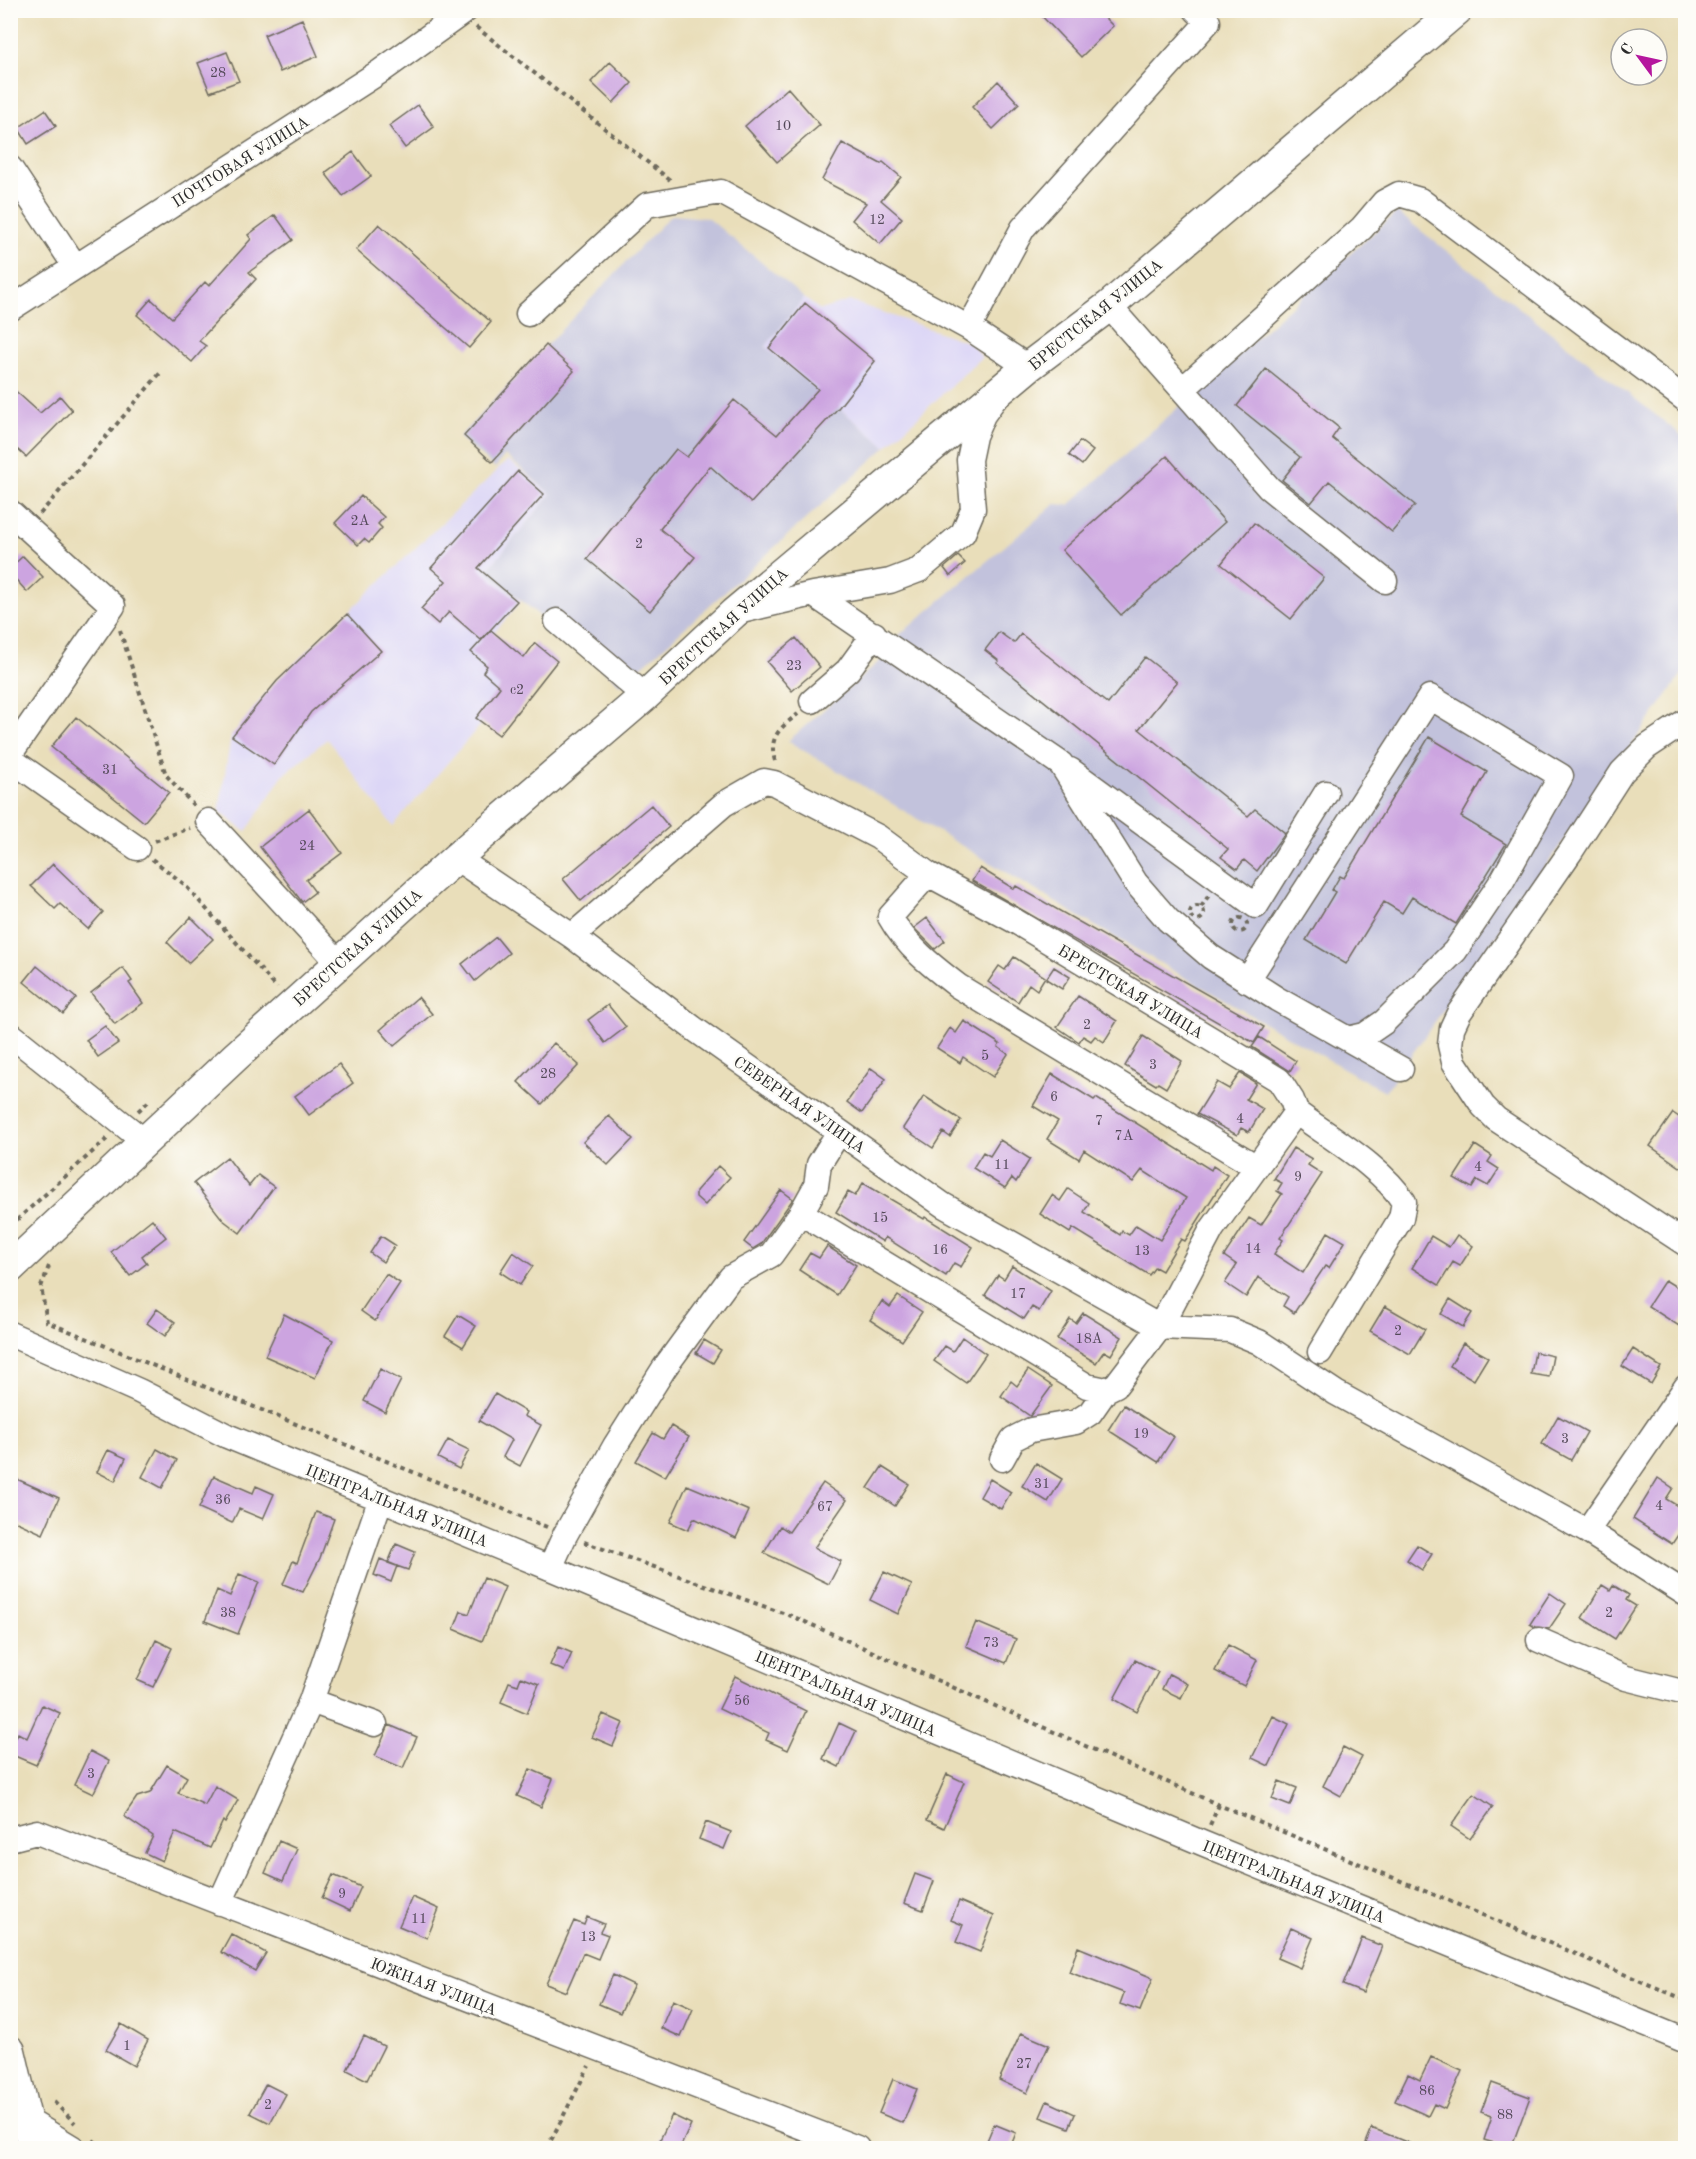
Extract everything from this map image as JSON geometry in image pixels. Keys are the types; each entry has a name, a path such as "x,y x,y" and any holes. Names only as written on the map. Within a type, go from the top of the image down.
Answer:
{"main road":[{"name":"БРЕСТСКАЯ УЛИЦА","path":"10,1268 133,1133 339,963 456,858 645,696 734,613 852,512 997,395 1028,367 1109,306 1457,10"},
{"path":"10,2051 30,2134"}],"street":[{"path":"969,328 1023,228 1208,22 1196,10"},
{"name":"ПОЧТОВАЯ УЛИЦА","path":"10,309 381,71 463,13"},
{"path":"10,168 75,266"},
{"path":"528,314 647,205 721,192 969,328 1028,367"},
{"path":"1183,389 1362,228 1384,202 1399,194 1420,200 1686,400"},
{"path":"1109,306 1269,488 1385,581"},
{"path":"734,613 813,594 890,581 919,570 963,533 973,509 969,460 974,436 983,415 997,395"},
{"path":"10,754 113,606 19,520"},
{"path":"813,594 1061,764 1256,906 1326,793"},
{"path":"557,621 645,696"},
{"path":"812,701 848,669 874,634"},
{"path":"1247,981 1430,697 1561,776 1502,880 1461,944 1384,1022 1365,1035 1348,1039"},
{"path":"1686,722 1647,747 1622,772 1571,851 1524,915 1459,1013 1452,1028 1450,1045 1454,1062 1468,1086 1496,1119 1686,1244"},
{"path":"10,759 137,848"},
{"path":"1061,764 1135,882 1168,920 1189,939 1247,981 1401,1069"},
{"name":"БРЕСТСКАЯ УЛИЦА","path":"572,936 724,804 764,781 774,783 878,837 928,874 1015,921 1279,1080 1292,1100 1296,1112"},
{"path":"208,821 339,963"},
{"name":"СЕВЕРНАЯ УЛИЦА","path":"456,858 572,936 693,1028 943,1204 1157,1330"},
{"path":"928,874 890,916 899,934 923,959 958,987 1255,1166"},
{"path":"10,1034 133,1133"},
{"path":"1002,1459 1013,1439 1031,1430 1076,1422 1090,1413 1106,1390 1116,1385 1157,1330 1212,1229 1255,1166 1296,1112 1369,1167 1397,1191 1404,1202 1401,1218 1320,1352"},
{"path":"550,1568 565,1534 615,1446 665,1367 731,1277 771,1256 801,1213 816,1186 819,1164 839,1132"},
{"path":"801,1213 1087,1386 1106,1390"},
{"path":"1157,1330 1230,1330 1259,1342 1336,1393 1587,1531 1686,1594"},
{"name":"ЦЕНТРАЛЬНАЯ УЛИЦА","path":"10,1334 139,1391 227,1436 550,1568 1202,1843 1686,2041"},
{"path":"1587,1531 1686,1387"},
{"path":"220,1903 310,1701 381,1498"},
{"path":"1539,1640 1626,1677 1686,1693"},
{"path":"310,1701 375,1724"},
{"name":"ЮЖНАЯ УЛИЦА","path":"10,1839 37,1832 856,2148"},
{"path":"30,2134 73,2148"}],"path":[{"path":"463,13 692,197"},
{"path":"19,520 162,371"},
{"path":"113,606 166,775 208,821 137,848"},
{"path":"781,769 775,764 773,740 778,730 812,701"},
{"path":"137,848 184,884 277,988"},
{"path":"1201,907 1210,893"},
{"path":"10,1226 133,1133"},
{"path":"51,1260 41,1287 47,1322 565,1534 794,1617 1219,1805 1686,2000"},
{"path":"547,2148 598,2049"}],"shaded area":[{"path":"1397,212 1685,438 1685,670 1385,1092 1085,920 788,741 888,654 897,637 1055,504 1069,505"},
{"path":"671,215 708,218 804,298 765,347 886,447 621,685 487,571 551,494 505,455 495,468 459,437"},
{"path":"804,298 820,310 850,301 970,343 982,357 886,447 765,347"},
{"path":"508,460 551,494 487,571 521,601 494,633 523,657 476,718 482,723 393,826 327,739 283,775 246,832 219,811 231,736 276,681"}],"building":[{"path":"1036,10 1097,10 1113,26 1081,57"},
{"path":"302,19 318,56 280,72 264,35"},
{"path":"227,52 239,81 210,92 198,63"},
{"path":"610,62 632,83 613,103 591,82"},
{"path":"998,81 1019,104 993,129 972,107"},
{"path":"788,88 820,125 777,162 745,126"},
{"path":"418,105 434,127 405,148 389,126"},
{"path":"45,110 56,126 28,144 18,128"},
{"path":"842,143 881,164 883,162 901,177 881,200 902,218 880,244 852,220 866,203 822,180"},
{"path":"353,152 371,176 343,196 325,173"},
{"path":"275,215 293,240 249,272 256,279 199,341 206,346 192,362 137,315 151,299 172,318 205,282 209,286 251,239 248,235"},
{"path":"379,224 491,322 469,348 356,250"},
{"path":"805,303 875,361 839,407 751,503 710,466 660,529 695,557 650,611 587,559 676,449 687,457 734,400 777,435 818,389 769,348"},
{"path":"546,345 574,371 492,462 464,436"},
{"path":"1266,369 1339,428 1332,438 1415,505 1392,532 1329,481 1311,503 1282,480 1300,457 1237,406"},
{"path":"10,386 40,413 60,396 72,410 26,457 10,443"},
{"path":"1080,441 1093,451 1082,465 1069,455"},
{"path":"1167,456 1225,522 1121,615 1062,550"},
{"path":"518,471 544,494 478,568 517,601 481,640 449,612 438,624 421,609 446,581 431,568"},
{"path":"361,496 384,517 378,524 382,528 369,543 364,539 358,545 335,523"},
{"path":"1254,523 1324,578 1291,619 1221,564"},
{"path":"23,556 43,577 27,592 10,573 10,568"},
{"path":"958,556 965,563 950,576 944,568"},
{"path":"347,614 381,651 311,712 274,765 232,736 277,681"},
{"path":"491,630 524,658 535,643 557,661 499,735 476,718 500,687 483,672 487,666 471,652"},
{"path":"999,632 1014,643 1021,634 1108,704 1145,657 1177,682 1139,729 1248,816 1255,809 1285,833 1257,871 1244,860 1237,869 1221,857 1228,849 997,663 999,661 985,650"},
{"path":"796,638 820,667 792,691 767,662"},
{"path":"76,717 169,792 144,822 51,747"},
{"path":"1429,737 1487,772 1461,817 1506,844 1456,924 1412,897 1402,913 1384,902 1346,964 1306,940 1335,892 1332,890 1340,876 1344,878"},
{"path":"651,805 669,827 581,901 563,879"},
{"path":"309,809 342,853 306,880 315,892 302,902 260,847"},
{"path":"53,864 103,912 88,929 60,904 55,909 31,886"},
{"path":"980,868 1014,889 1016,886 1264,1027 1254,1043 972,881"},
{"path":"191,917 213,939 188,963 167,942"},
{"path":"927,918 945,941 935,949 914,928"},
{"path":"496,937 509,953 475,981 462,964"},
{"path":"1014,957 1045,977 1037,990 1029,984 1018,1002 988,982 999,966 1005,970"},
{"path":"37,966 76,998 63,1014 24,982"},
{"path":"1054,967 1070,977 1062,989 1046,979"},
{"path":"123,968 132,981 129,983 143,1003 115,1024 91,993"},
{"path":"1078,996 1117,1021 1104,1042 1095,1036 1091,1041 1083,1036 1079,1042 1057,1027"},
{"path":"418,997 432,1014 394,1046 380,1030"},
{"path":"608,1005 626,1027 605,1043 588,1020"},
{"path":"964,1021 1000,1044 998,1047 1008,1054 993,1077 963,1057 960,1063 937,1048 950,1028 956,1033"},
{"path":"105,1026 118,1043 98,1057 86,1040"},
{"path":"1143,1036 1182,1061 1166,1088 1158,1083 1156,1085 1125,1066"},
{"path":"1259,1037 1296,1061 1290,1071 1252,1047"},
{"path":"554,1043 579,1065 542,1104 518,1082"},
{"path":"339,1064 353,1083 309,1115 295,1096"},
{"path":"871,1068 886,1079 862,1113 847,1102"},
{"path":"1240,1073 1256,1083 1246,1099 1263,1109 1249,1132 1241,1128 1237,1135 1197,1114 1217,1082 1229,1089"},
{"path":"1052,1074 1094,1100 1096,1098 1211,1170 1213,1166 1227,1175 1185,1241 1181,1239 1162,1271 1155,1267 1149,1275 1073,1228 1070,1233 1040,1214 1052,1195 1060,1201 1068,1189 1089,1203 1084,1212 1120,1235 1122,1231 1129,1235 1136,1225 1160,1240 1186,1198 1142,1170 1133,1182 1084,1150 1079,1159 1047,1139 1058,1121 1033,1106"},
{"path":"924,1096 961,1120 950,1137 943,1132 933,1148 903,1128"},
{"path":"1673,1113 1686,1122 1686,1171 1650,1146"},
{"path":"609,1116 633,1139 608,1165 583,1142"},
{"path":"1000,1140 1030,1159 1016,1182 1012,1178 1005,1188 973,1168 983,1152 990,1156"},
{"path":"1475,1145 1492,1156 1488,1162 1499,1169 1488,1186 1477,1180 1472,1188 1454,1178"},
{"path":"1293,1148 1312,1159 1308,1165 1322,1174 1280,1238 1283,1240 1274,1254 1303,1273 1328,1232 1345,1242 1329,1268 1325,1266 1294,1313 1283,1306 1288,1297 1258,1277 1246,1297 1225,1283 1237,1265 1224,1256 1249,1218 1261,1225 1282,1194 1277,1191 1282,1183 1274,1179"},
{"path":"227,1157 249,1186 258,1175 274,1187 240,1233 223,1220 194,1183"},
{"path":"718,1166 730,1177 705,1205 696,1197 696,1191"},
{"path":"863,1183 973,1247 961,1267 954,1263 946,1276 885,1237 883,1242 836,1212 848,1192 855,1196"},
{"path":"781,1190 793,1199 761,1244 753,1249 744,1242"},
{"path":"152,1219 166,1237 142,1256 147,1263 130,1276 111,1252"},
{"path":"1457,1235 1473,1246 1460,1266 1453,1262 1439,1285 1412,1268 1431,1236 1449,1247"},
{"path":"381,1236 395,1245 383,1262 370,1253"},
{"path":"827,1246 856,1265 837,1295 799,1270 810,1253 819,1258"},
{"path":"513,1252 533,1266 520,1285 500,1272"},
{"path":"1012,1266 1051,1291 1039,1311 1032,1307 1024,1319 985,1295 998,1275 1004,1279"},
{"path":"386,1274 400,1283 375,1321 361,1311"},
{"path":"1665,1280 1686,1293 1686,1315 1679,1326 1648,1306"},
{"path":"898,1296 922,1312 902,1341 870,1320 882,1301 890,1307"},
{"path":"1450,1299 1472,1313 1463,1327 1441,1314"},
{"path":"1385,1306 1425,1329 1410,1354 1370,1331"},
{"path":"157,1309 175,1322 165,1336 147,1323"},
{"path":"1083,1313 1122,1337 1111,1355 1104,1351 1096,1363 1057,1339 1070,1319 1076,1323"},
{"path":"284,1314 333,1340 315,1378 265,1356"},
{"path":"458,1315 476,1326 463,1347 445,1336"},
{"path":"962,1337 986,1354 966,1383 934,1361 945,1346 953,1351"},
{"path":"704,1340 721,1350 713,1363 696,1353"},
{"path":"1463,1343 1488,1357 1474,1380 1450,1366"},
{"path":"1633,1349 1661,1367 1651,1384 1622,1366"},
{"path":"1535,1352 1553,1356 1549,1377 1531,1374"},
{"path":"380,1369 401,1380 385,1412 364,1401"},
{"path":"1028,1370 1052,1386 1030,1416 1001,1396 1011,1381 1017,1386"},
{"path":"495,1394 526,1412 524,1416 541,1425 520,1466 503,1457 512,1440 479,1421"},
{"path":"1124,1405 1174,1437 1158,1462 1108,1430"},
{"path":"1558,1416 1587,1432 1571,1460 1542,1444"},
{"path":"671,1426 689,1437 665,1477 636,1461 653,1433 663,1439"},
{"path":"448,1440 469,1450 459,1469 438,1458"},
{"path":"157,1449 177,1460 162,1488 142,1477"},
{"path":"108,1450 126,1458 115,1481 97,1472"},
{"path":"1036,1463 1062,1479 1048,1502 1022,1486"},
{"path":"882,1467 909,1484 895,1506 868,1488"},
{"path":"10,1476 59,1498 43,1534 10,1519"},
{"path":"214,1476 253,1493 256,1486 274,1494 263,1519 239,1509 232,1523 199,1508"},
{"path":"1658,1478 1673,1488 1666,1499 1686,1511 1686,1523 1672,1544 1633,1519"},
{"path":"990,1479 1011,1492 1001,1509 980,1497"},
{"path":"823,1483 847,1500 814,1548 841,1561 829,1584 764,1553 780,1526 789,1532"},
{"path":"687,1485 749,1511 736,1538 694,1518 688,1530 670,1522"},
{"path":"316,1512 334,1519 320,1558 303,1592 283,1584 293,1561 297,1563"},
{"path":"396,1544 415,1552 408,1570 388,1563"},
{"path":"1417,1545 1432,1554 1422,1570 1407,1560"},
{"path":"380,1559 397,1566 391,1582 374,1575"},
{"path":"884,1572 912,1585 898,1614 870,1600"},
{"path":"239,1574 259,1582 238,1634 205,1621 217,1590 230,1596"},
{"path":"484,1578 505,1587 482,1641 454,1629 461,1611 469,1614"},
{"path":"1602,1585 1610,1590 1613,1585 1629,1595 1626,1600 1636,1606 1615,1639 1582,1618"},
{"path":"1550,1593 1566,1604 1549,1629 1535,1627 1530,1624"},
{"path":"976,1622 1016,1639 1006,1663 966,1646"},
{"path":"156,1640 172,1648 153,1687 137,1680"},
{"path":"1228,1645 1257,1660 1244,1686 1215,1671"},
{"path":"558,1647 572,1653 564,1671 550,1665"},
{"path":"1135,1660 1158,1672 1137,1712 1114,1699"},
{"path":"1169,1674 1188,1684 1181,1698 1162,1689"},
{"path":"735,1676 806,1711 788,1750 766,1740 769,1733 719,1709"},
{"path":"521,1677 539,1684 527,1713 501,1702 509,1682 518,1685"},
{"path":"42,1705 60,1713 36,1765 10,1754 10,1749 18,1733 27,1738"},
{"path":"603,1714 623,1723 613,1746 592,1737"},
{"path":"1273,1716 1289,1724 1269,1766 1252,1758"},
{"path":"839,1723 856,1731 839,1767 823,1759"},
{"path":"389,1725 417,1737 403,1768 375,1756"},
{"path":"1343,1747 1362,1757 1341,1796 1323,1786"},
{"path":"90,1751 109,1761 93,1794 74,1785"},
{"path":"167,1765 187,1777 178,1793 205,1805 215,1786 238,1800 225,1823 223,1821 210,1848 175,1832 162,1861 145,1853 153,1836 124,1816 137,1797 150,1793"},
{"path":"530,1769 553,1779 541,1807 517,1796"},
{"path":"947,1774 964,1782 944,1828 927,1820"},
{"path":"1279,1781 1297,1788 1290,1806 1272,1799"},
{"path":"1474,1794 1493,1807 1470,1839 1451,1826"},
{"path":"706,1822 731,1832 724,1849 699,1839"},
{"path":"279,1841 297,1849 283,1881 265,1873"},
{"path":"915,1874 934,1881 923,1910 904,1903"},
{"path":"333,1875 361,1887 350,1911 322,1898"},
{"path":"412,1897 439,1909 427,1938 399,1926"},
{"path":"959,1901 994,1916 980,1952 956,1942 963,1925 951,1920"},
{"path":"587,1917 604,1924 600,1932 608,1935 598,1959 583,1953 566,1992 546,1984 574,1921 584,1925"},
{"path":"1291,1928 1313,1938 1300,1968 1277,1958"},
{"path":"231,1934 266,1953 255,1971 221,1952"},
{"path":"1362,1938 1382,1946 1363,1993 1343,1985"},
{"path":"1078,1947 1153,1978 1140,2011 1120,2004 1124,1993 1069,1972"},
{"path":"613,1975 634,1985 620,2013 599,2004"},
{"path":"673,2000 693,2009 681,2037 661,2028"},
{"path":"121,2024 148,2040 134,2066 106,2050"},
{"path":"1021,2033 1049,2045 1027,2093 999,2080"},
{"path":"364,2036 384,2046 367,2080 347,2070"},
{"path":"1431,2057 1462,2071 1445,2109 1434,2104 1428,2116 1395,2101 1408,2074 1420,2080"},
{"path":"893,2079 917,2089 903,2123 879,2113"},
{"path":"1492,2083 1530,2097 1511,2148 1484,2140 1492,2116 1481,2112"},
{"path":"266,2084 286,2094 270,2123 250,2113"},
{"path":"1047,2101 1075,2114 1069,2128 1040,2117"},
{"path":"672,2115 691,2124 680,2148 656,2148"},
{"path":"994,2124 1016,2133 1010,2148 984,2148"},
{"path":"1372,2128 1421,2148 1379,2148 1366,2143"}]}
